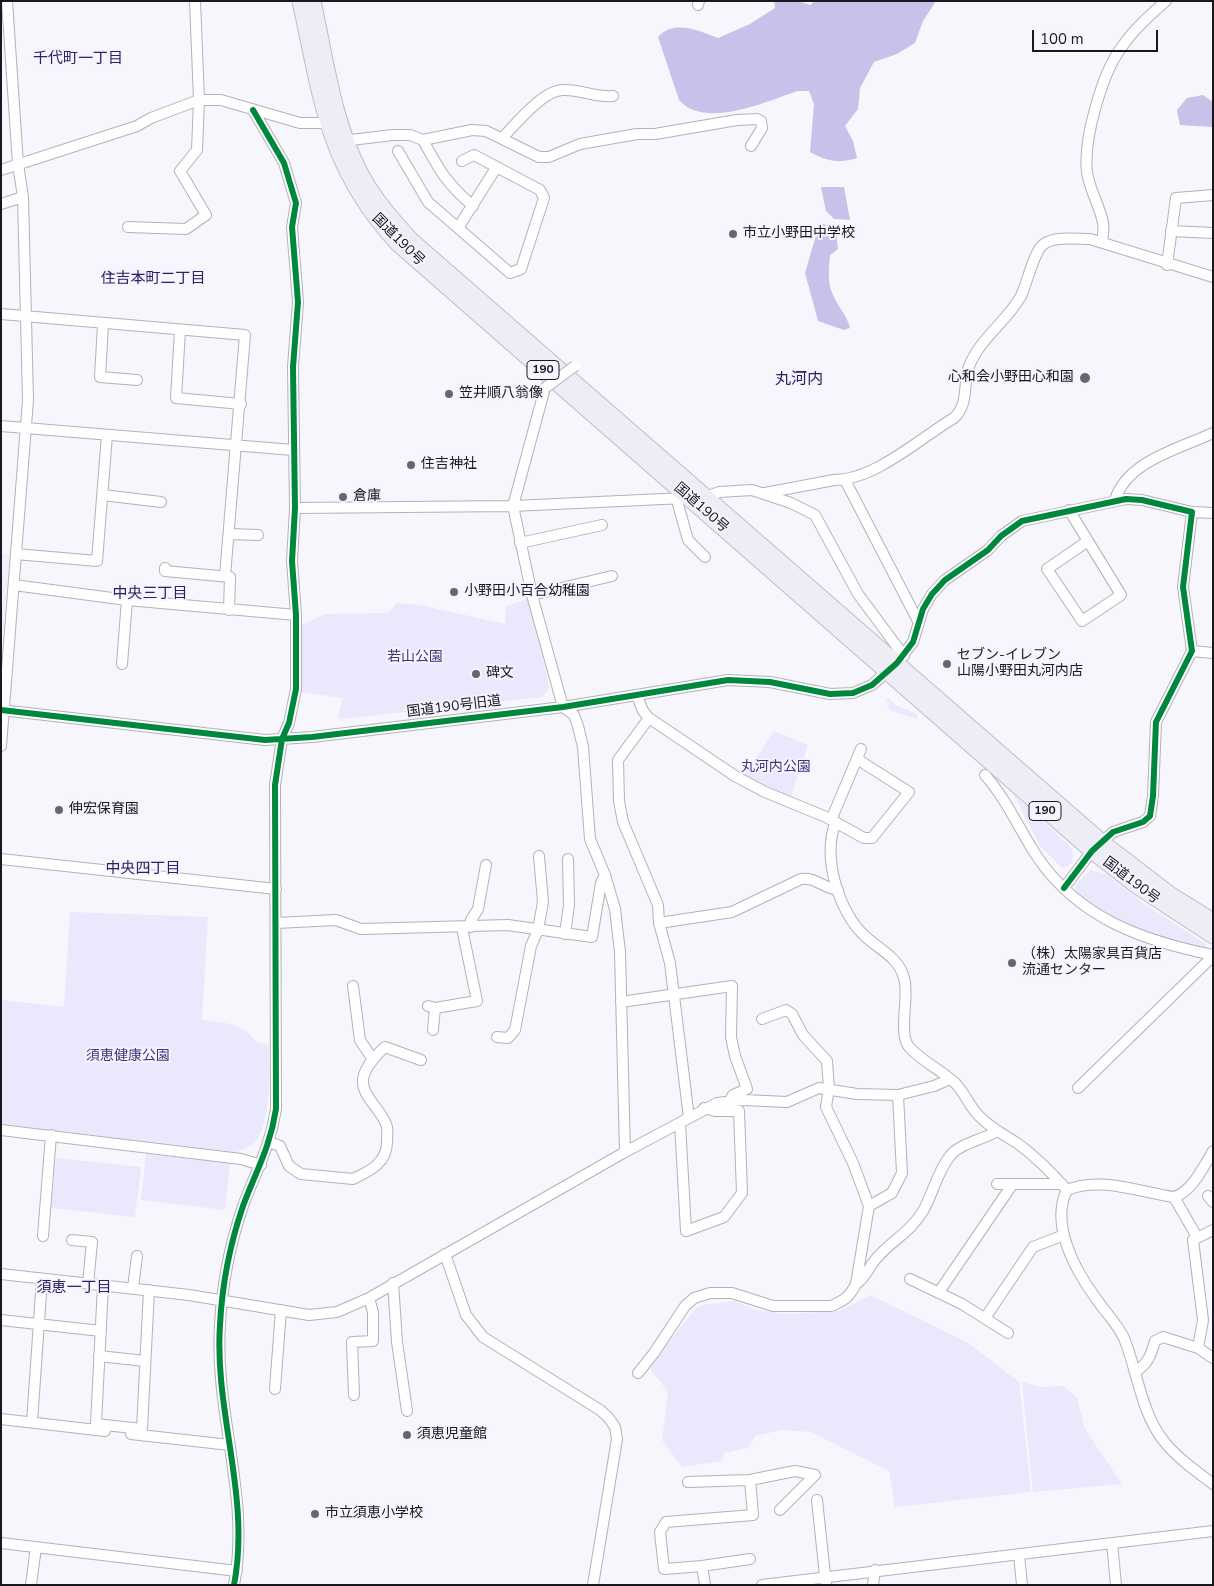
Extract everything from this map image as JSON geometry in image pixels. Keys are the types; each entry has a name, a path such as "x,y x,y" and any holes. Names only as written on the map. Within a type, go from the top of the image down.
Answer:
{"highway":[{"name":"国道190号","path":"300,1 326,123 340,141 372,191 412,241 896,664 1097,848 1138,888 1213,936"},
{"name":"国道190号","path":"313,1 336,105 340,141 360,196 370,212 397,243 682,497 896,664"},
{"name":"国道190号","path":"1097,848 1213,922"}],"street":[{"path":"1,746 2,710 26,428 23,197 18,164 7,1"},
{"path":"128,227 186,229 206,215 180,171 197,150 199,100 195,1"},
{"path":"1102,242 1104,223 1087,173 1087,148 1092,119 1113,60 1121,47 1141,23 1166,1"},
{"path":"502,138 549,93 562,90 602,97 613,96"},
{"path":"1,170 137,126 151,118 199,100 221,100 300,123 326,123"},
{"path":"234,1585 237,1571 239,1524 218,1349 222,1302 237,1225 269,1142 276,1109 275,785 282,739 289,724 296,689 296,615 292,561 295,508 293,367 298,302 292,228 296,203 284,163 253,110"},
{"path":"340,141 393,135 410,135 423,140 472,130 486,131 539,157 549,157 580,144 637,134 655,134 737,120 758,119 761,121 762,128 751,146"},
{"path":"423,140 442,176 451,187 473,206"},
{"path":"398,151 428,202 510,273 521,269 544,198 540,190 474,155 462,161"},
{"path":"458,228 496,168"},
{"path":"1167,265 1170,231 1176,198 1213,195"},
{"path":"1,204 23,197"},
{"path":"1170,231 1213,233"},
{"path":"764,494 834,480 846,480 884,464 925,439 961,412 970,364 1019,298 1038,250 1044,244 1070,239 1102,242 1167,265 1213,277"},
{"path":"1,314 245,336 241,404 225,576"},
{"path":"103,324 100,377 137,380"},
{"path":"180,330 176,398 241,404"},
{"path":"575,366 545,388 513,506 532,595 563,707 574,715 578,726 583,747 590,839 605,875 615,909 618,929 625,1152"},
{"path":"1,426 236,447 293,450"},
{"path":"1116,500 1125,480 1144,465 1213,434"},
{"path":"16,554 97,561 107,435"},
{"path":"846,480 919,623"},
{"path":"295,508 513,506 706,497 719,492 752,490 805,509 815,516 823,527 838,561 896,664 913,642 923,609 932,594 945,580 988,550 1000,536 1022,521 1116,500 1142,500 1192,512 1213,513"},
{"path":"103,495 161,502"},
{"path":"682,497 688,540 705,557"},
{"path":"1069,510 1088,541 1121,595 1082,621 1047,569 1088,541"},
{"path":"1064,888 1097,848 1113,832 1143,822 1150,816 1156,722 1192,651 1183,587 1192,512"},
{"path":"520,543 602,525"},
{"path":"229,534 258,535"},
{"path":"165,568 165,571 230,577 230,610"},
{"path":"532,595 612,576"},
{"path":"14,585 126,600 296,615"},
{"path":"122,664 126,600"},
{"path":"1192,651 1213,653"},
{"name":"国道190号旧道","path":"2,710 265,740 563,707 728,680 770,682 830,694 841,694 863,690 896,664"},
{"path":"637,696 642,711 649,718 735,776 834,821 864,838 872,838 909,792 859,754 834,821 830,840 830,861 838,890 858,929 887,953 902,971 906,988 905,1038 909,1047 950,1079 965,1095 978,1116 1035,1158 1064,1187"},
{"path":"649,718 620,755 618,789 623,822 658,905 660,923 670,963 684,1121 686,1231 724,1218 742,1193 739,1111 715,1111 704,1108"},
{"path":"986,775 1002,797 1039,859 1064,888 1083,905 1133,934 1170,946 1213,956"},
{"path":"497,1037 508,1038 515,1030 531,946 538,930 543,902 539,856"},
{"path":"1,859 276,889"},
{"path":"565,934 570,905 568,859"},
{"path":"433,1030 432,1007 472,1003 478,999 467,928 478,909 486,865"},
{"path":"276,923 336,920 361,929 467,928 508,925 592,937 600,883 605,875"},
{"path":"660,923 732,912 800,879 818,880 831,889 838,890"},
{"path":"1078,1088 1213,956"},
{"path":"353,986 360,1040 373,1060"},
{"path":"621,1002 732,986 731,1037 735,1056 747,1089 733,1095 730,1100"},
{"path":"638,1373 659,1346 685,1306 694,1298 710,1293 732,1293 773,1306 831,1306 840,1303 850,1295 856,1284 869,1206 853,1163 826,1108 829,1088 828,1061 803,1035 792,1014 786,1010 762,1019"},
{"path":"269,1142 280,1146 289,1166 306,1175 353,1179 381,1163 387,1151 387,1126 370,1100 363,1080 373,1060 385,1047 421,1060"},
{"path":"1,1274 149,1290 323,1315 351,1307 369,1298 704,1108 730,1100 787,1102 819,1088 829,1088 856,1094 898,1095 934,1086 950,1079"},
{"path":"869,1206 892,1193 902,1173 898,1095"},
{"path":"1,1130 241,1159 261,1165"},
{"path":"856,1284 865,1278 874,1261 914,1224 950,1156 996,1131"},
{"path":"43,1236 51,1135"},
{"path":"997,1184 1064,1187 1094,1184 1174,1197 1179,1196 1191,1185 1213,1151"},
{"path":"939,1292 1012,1185"},
{"path":"1064,1187 1062,1203 1064,1235 1076,1268 1093,1296 1118,1326 1128,1349 1151,1418 1162,1439 1213,1484"},
{"path":"1174,1197 1197,1237"},
{"path":"1198,1348 1203,1320 1193,1240 1197,1237 1211,1234"},
{"path":"985,1318 1033,1247 1064,1235"},
{"path":"72,1240 92,1242 88,1284"},
{"path":"445,1254 466,1315 483,1337 600,1410 615,1427 615,1452 593,1585"},
{"path":"133,1288 137,1256"},
{"path":"32,1422 42,1278"},
{"path":"910,1279 939,1292 1008,1333"},
{"path":"393,1283 397,1342 407,1411"},
{"path":"103,1285 96,1424 142,1429 149,1290"},
{"path":"354,1395 352,1342 373,1341 373,1312 369,1298"},
{"path":"275,1389 281,1310"},
{"path":"1,1320 101,1331"},
{"path":"1135,1372 1144,1366 1158,1338 1177,1340 1198,1348 1213,1358"},
{"path":"99,1356 145,1361"},
{"path":"1,1419 230,1445"},
{"path":"688,1482 750,1480 795,1471 815,1475 780,1510"},
{"path":"750,1480 753,1515 666,1522 660,1532 664,1569 750,1559"},
{"path":"816,1500 826,1580"},
{"path":"768,1584 826,1580 875,1570 1213,1531"},
{"path":"1,1542 237,1571"},
{"path":"1112,1543 1116,1585"},
{"path":"31,1585 36,1547"},
{"path":"1019,1554 1022,1585"},
{"path":"702,1566 705,1585"},
{"path":"873,1585 875,1570"}],"shaded area":[{"path":"774,1 798,1 810,5 815,1 936,1 923,21 915,43 897,54 874,62 860,88 858,109 845,126 853,141 857,158 833,161 810,152 814,104 809,91 798,91 754,106 720,113 704,113 690,109 679,100 658,37 671,29 687,28 718,38 750,24 775,8"},
{"path":"1203,95 1213,102 1213,127 1180,125 1177,110 1187,98"},
{"path":"821,187 844,187 850,220 834,219 826,211"},
{"path":"824,224 836,232 838,249 830,255 829,280 833,295 850,328 844,330 818,321 805,273 819,225"},
{"path":"1,553 10,554 1,655"}],"green space":[{"name":"若山公園","path":"531,598 549,688 542,697 341,719 338,716 343,698 299,692 299,626 325,614 388,613 397,603 420,605 505,624 506,606"},
{"path":"889,698 895,705 917,714 917,719 890,710 886,700"},
{"name":"丸河内公園","path":"774,731 808,745 790,799 743,778"},
{"path":"1014,795 1069,845 1073,859 1069,865 1062,868 1040,846"},
{"path":"1091,870 1106,874 1144,904 1206,944 1206,949 1167,940 1117,919 1091,904 1075,889 1077,883"},
{"name":"須恵健康公園","path":"70,912 208,917 202,1020 239,1027 251,1035 256,1042 269,1045 269,1081 265,1120 256,1141 252,1145 236,1152 1,1124 1,1000 64,1007"},
{"path":"146,1154 230,1163 225,1210 141,1200"},
{"path":"56,1158 141,1167 135,1217 51,1208"},
{"path":"871,1295 968,1343 1019,1382 1031,1492 895,1507 889,1471 811,1432 782,1430 755,1436 749,1447 725,1453 722,1461 682,1467 662,1440 668,1392 649,1367 696,1308 703,1305 734,1301 755,1310 784,1314 840,1311"},
{"path":"1022,1382 1040,1387 1063,1386 1077,1398 1085,1429 1122,1484 1033,1492"}],"cycle path":[{"path":"234,1585 238,1552 238,1519 222,1390 220,1358 221,1310 227,1265 234,1235 243,1206 266,1148 276,1109 275,785 282,739 289,723 296,689 296,615 292,561 295,508 293,367 298,302 292,227 296,203 284,163 253,110"},
{"path":"1,710 265,740 312,737 563,707 728,680 770,682 830,694 853,693 872,685 897,663 913,642 923,609 932,594 945,580 988,550 1001,536 1022,521 1126,499 1142,500 1192,512 1183,587 1192,651 1156,722 1153,796 1150,816 1143,822 1113,832 1092,851 1064,888"}],"place":[{"name":"市立小野田中学校","path":"733,234"},
{"name":"心和会小野田心和園","path":"1085,378"},
{"name":"笠井順八翁像","path":"449,394"},
{"name":"住吉神社","path":"411,465"},
{"name":"倉庫","path":"343,497"},
{"name":"小野田小百合幼稚園","path":"454,592"},
{"name":"セブン-イレブン 山陽小野田丸河内店","path":"947,664"},
{"name":"碑文","path":"476,674"},
{"name":"伸宏保育園","path":"59,810"},
{"name":"（株）太陽家具百貨店 流通センター","path":"1012,963"},
{"name":"須恵児童館","path":"407,1435"},
{"name":"市立須恵小学校","path":"315,1514"}],"district":[{"name":"千代町一丁目","path":"78,59"},
{"name":"住吉本町二丁目","path":"153,279"},
{"name":"丸河内","path":"799,380"},
{"name":"中央三丁目","path":"150,594"},
{"name":"中央四丁目","path":"143,869"},
{"name":"須恵一丁目","path":"74,1288"}]}
